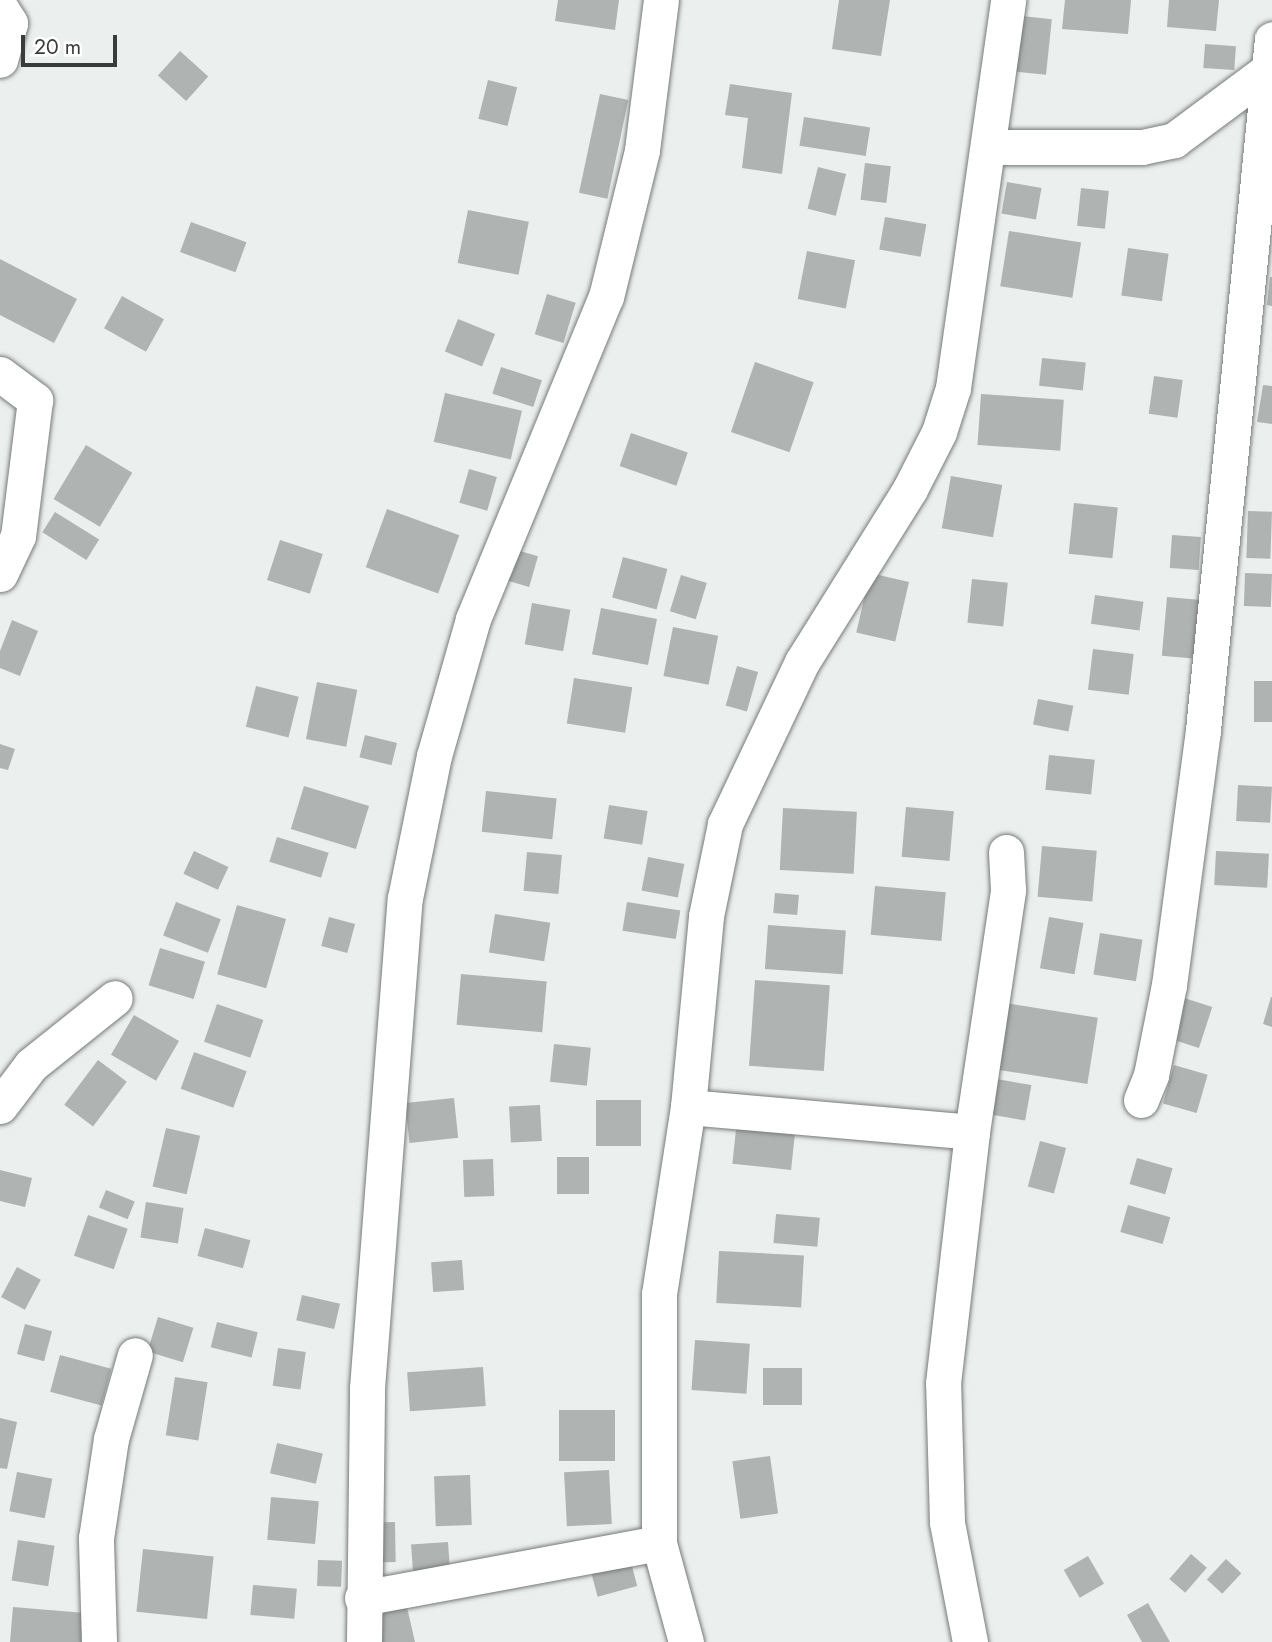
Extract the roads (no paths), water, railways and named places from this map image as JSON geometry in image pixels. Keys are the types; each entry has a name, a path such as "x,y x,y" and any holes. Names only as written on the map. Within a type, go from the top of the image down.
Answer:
{"street":[{"path":"364,1642 362,1598 367,1388 405,898 434,756 473,619 606,297 642,150 661,0"},
{"path":"686,1642 659,1543 659,1294 688,1107 706,916 725,824 802,662 910,489 939,432 953,388 991,147 1008,0"},
{"path":"0,60 10,23 8,6"},
{"path":"991,147 1142,147 1174,140 1272,54"},
{"path":"1141,1100 1152,1075 1169,985 1203,730 1272,54"},
{"path":"0,374 35,400 18,536 0,574"},
{"path":"971,1642 947,1522 943,1383 972,1132 1008,890 1006,852"},
{"path":"0,1106 31,1065 115,998"},
{"path":"688,1107 972,1132"},
{"path":"100,1642 98,1525 111,1439 135,1355"},
{"path":"362,1598 659,1543"}]}
